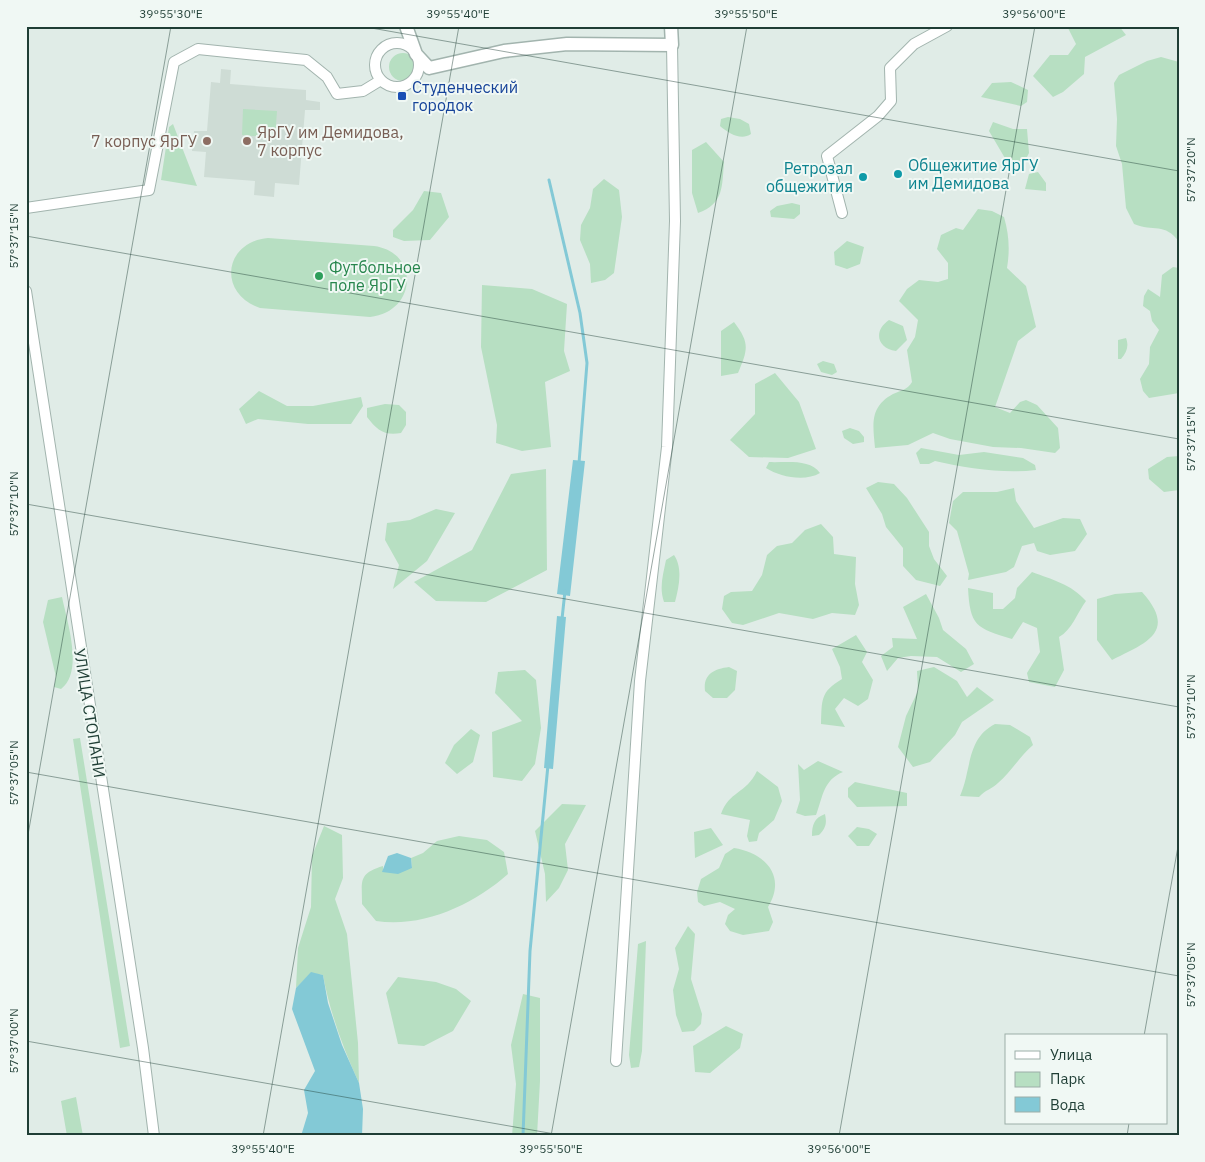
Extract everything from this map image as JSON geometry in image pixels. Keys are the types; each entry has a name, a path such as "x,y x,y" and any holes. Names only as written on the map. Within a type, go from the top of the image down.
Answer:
{"street":[{"path":"406,26 416,54 419,60 417,74 413,80 400,87 386,85 381,80 375,67 375,60 384,47 398,43 412,48 416,54 430,68"},
{"path":"616,1061 640,681 667,447 675,221 671,26"},
{"path":"842,213 827,156 878,116 892,101 890,68 914,44 947,26"},
{"path":"417,74 430,68 504,51 567,44 672,46"},
{"path":"26,208 149,190 174,62 198,49 306,60 327,78 337,94 364,91 381,80"},
{"name":"УЛИЦА СТОПАНИ","path":"26,291 143,1048 154,1136"}],"shaded area":[{"name":"ЯрГУ им Демидова, 7 корпус","path":"221,69 231,70 230,84 306,90 306,100 320,102 320,110 305,110 299,185 275,183 274,197 254,195 255,181 204,177 206,152 192,151 194,131 207,131 211,82 220,83"}],"green space":[{"path":"1067,26 1119,26 1126,35 1085,57 1084,74 1063,92 1053,97 1033,76 1050,55 1068,55 1076,44"},
{"path":"403,53 413,57 417,67 413,77 403,81 393,77 389,67 393,57"},
{"path":"1161,57 1179,62 1179,242 1169,232 1164,230 1134,224 1126,208 1122,164 1116,146 1117,119 1114,83 1119,75 1147,61"},
{"path":"1011,82 1028,90 1027,102 1021,106 981,97 992,83"},
{"path":"243,109 277,111 275,138 242,135"},
{"path":"728,117 740,119 749,124 751,134 743,137 723,129 720,126 721,119"},
{"path":"993,122 1013,129 1027,129 1029,153 1025,161 1009,165 989,131"},
{"path":"173,124 197,186 161,180 169,127"},
{"path":"706,142 724,162 723,179 720,193 713,205 698,213 692,193 692,150"},
{"path":"1038,172 1046,183 1046,191 1025,189 1029,174"},
{"path":"604,179 619,190 622,217 614,273 605,280 591,283 590,264 580,240 581,225 590,208 593,189"},
{"path":"424,191 441,193 449,217 430,240 404,241 393,237 393,230 413,210"},
{"path":"792,203 800,205 800,214 794,219 771,217 770,211 777,206"},
{"path":"978,209 992,211 1004,217 1009,242 1007,268 1026,286 1036,327 1018,341 995,407 1010,413 1020,402 1026,400 1037,405 1058,428 1060,448 1055,453 1021,448 993,447 950,439 933,433 908,445 875,448 873,424 876,411 885,399 906,388 912,382 907,350 915,337 918,320 899,301 907,289 919,280 938,282 948,279 948,263 937,249 941,235 956,228 963,230"},
{"name":"Футбольное поле ЯрГУ","path":"268,238 374,246 389,251 399,259 405,270 407,282 404,294 397,305 386,313 370,317 260,308 246,301 237,291 232,280 231,269 235,258 242,249 253,242"},
{"path":"847,241 864,247 860,264 847,269 835,265 834,252"},
{"path":"1173,267 1179,268 1179,393 1149,398 1143,391 1140,379 1149,364 1150,347 1159,330 1152,321 1150,311 1143,306 1144,296 1148,289 1160,297 1162,275"},
{"path":"482,285 532,289 567,304 564,351 570,371 545,382 551,447 522,451 496,443 497,425 481,347"},
{"path":"889,320 903,326 907,340 896,351 881,343 879,338 881,329"},
{"path":"734,322 745,341 744,358 738,373 721,376 721,331"},
{"path":"1126,338 1126,351 1121,359 1118,359 1118,340"},
{"path":"823,361 834,364 837,372 832,375 821,372 817,364"},
{"path":"775,373 799,402 816,449 788,458 749,457 730,440 755,414 755,384"},
{"path":"259,391 287,406 313,406 361,397 363,406 351,424 308,424 258,419 246,424 239,409"},
{"path":"385,404 399,405 406,412 406,425 401,433 385,433 367,417 367,408"},
{"path":"850,428 859,431 864,437 864,442 853,444 844,438 842,431"},
{"path":"921,448 959,455 984,452 1023,458 1035,465 1036,470 985,470 935,461 929,464 920,464 916,453"},
{"path":"1179,456 1179,490 1164,492 1149,479 1148,469 1167,457"},
{"path":"769,462 803,463 816,468 820,473 800,478 785,476 766,468"},
{"path":"546,469 547,570 486,602 436,601 414,582 472,550 511,474"},
{"path":"878,482 894,484 907,498 929,532 929,546 934,559 947,576 940,586 916,580 903,566 903,548 886,527 882,514 866,488"},
{"path":"1014,488 1016,501 1034,528 1063,518 1080,519 1087,534 1075,551 1050,555 1037,551 1034,543 1022,546 1014,567 1006,572 968,580 969,574 957,531 949,523 953,501 963,492 997,492"},
{"path":"436,509 455,513 427,561 393,589 399,565 385,540 387,523 410,520"},
{"path":"821,524 833,537 834,554 856,557 855,584 859,605 855,615 832,613 813,619 779,613 743,625 732,623 722,609 724,596 731,592 752,591 762,575 767,555 777,546 792,543 805,530"},
{"path":"674,555 679,566 678,590 675,602 664,602 662,587 666,560"},
{"path":"1032,572 1068,586 1086,601 1071,626 1059,637 1064,670 1055,687 1029,682 1027,673 1040,652 1037,628 1023,622 1012,639 990,632 977,624 973,618 969,601 968,588 993,593 993,609 1003,609 1015,598 1017,588"},
{"path":"1142,592 1157,617 1157,627 1153,635 1146,642 1112,660 1097,640 1097,599 1115,594"},
{"path":"926,594 939,618 943,630 966,649 974,664 961,672 937,657 911,656 898,658 887,671 881,656 893,647 892,638 917,639 903,607"},
{"path":"62,597 70,632 73,659 72,671 68,681 61,689 54,687 56,677 43,622 48,600"},
{"path":"856,635 867,652 862,662 873,680 868,699 858,706 844,698 835,709 845,727 821,724 824,697 830,688 842,679 840,667 832,649"},
{"path":"729,667 737,671 735,690 727,698 713,698 705,691 707,677 718,669"},
{"path":"934,667 957,681 967,697 977,687 994,700 962,722 955,735 930,762 913,767 898,747 906,716 918,691 917,671"},
{"path":"525,670 536,680 541,728 535,764 522,781 493,777 492,732 522,721 495,693 498,672"},
{"path":"995,724 1010,725 1030,737 1033,745 1003,779 979,797 960,796 974,746 986,730"},
{"path":"471,729 480,735 473,762 457,774 445,763 454,745"},
{"path":"80,738 130,1046 120,1048 73,739"},
{"path":"818,761 843,772 836,775 828,784 816,815 805,816 796,813 800,800 798,764 804,770"},
{"path":"757,771 778,787 782,801 774,820 759,833 757,841 749,842 747,836 750,820 721,814 728,801 753,779"},
{"path":"855,782 907,793 907,806 857,807 848,797 848,788"},
{"path":"562,804 586,805 565,844 568,870 559,888 546,902 545,874 535,831"},
{"path":"825,814 825,828 819,835 812,836 814,822"},
{"path":"324,826 342,835 343,878 335,899 347,934 358,1043 359,1083 329,1003 323,975 311,973 296,988 298,948 311,907 312,856"},
{"path":"857,827 869,829 877,834 869,846 857,846 848,836"},
{"path":"711,828 723,845 695,858 694,832"},
{"path":"459,836 487,840 504,852 508,874 479,895 446,912 412,921 376,921 362,904 362,884 365,875 383,866 383,872 412,868 411,858 423,853 437,841"},
{"path":"734,848 755,855 770,868 774,876 773,896 768,907 773,922 769,931 743,935 730,931 725,924 728,915 735,909 720,902 704,906 698,902 697,892 701,879 719,868 725,854"},
{"path":"688,926 695,934 691,979 702,1014 701,1024 694,1031 682,1032 676,1015 673,990 679,969 675,948"},
{"path":"646,941 642,1051 639,1067 631,1068 629,1055 638,944"},
{"path":"398,977 436,982 456,989 471,1001 453,1031 424,1046 398,1044 386,993"},
{"path":"523,994 540,998 540,1081 537,1136 512,1136 516,1084 511,1045"},
{"path":"726,1026 743,1034 740,1048 710,1073 695,1072 693,1046"},
{"path":"76,1097 83,1136 67,1136 61,1101"}],"water":[{"path":"573,460 585,461 570,596 557,594"},
{"path":"557,616 566,617 553,769 544,768"},
{"path":"397,853 411,858 412,868 398,874 382,872 388,856"},
{"path":"311,972 323,975 328,1003 342,1045 359,1083 363,1109 362,1136 301,1136 308,1113 304,1090 315,1071 292,1009 296,988"}],"waterway":[{"path":"549,180 580,313 587,363 579,463"},
{"path":"562,619 565,591"},
{"path":"523,1136 530,951 548,765"}],"place":[{"name":"Студенческий городок","path":"402,96"},
{"name":"7 корпус ЯрГУ","path":"207,141"},
{"name":"ЯрГУ им Демидова, 7 корпус","path":"247,141"},
{"name":"Общежитие ЯрГУ им Демидова","path":"898,174"},
{"name":"Ретрозал общежития","path":"863,177"},
{"name":"Футбольное поле ЯрГУ","path":"319,276"}]}
